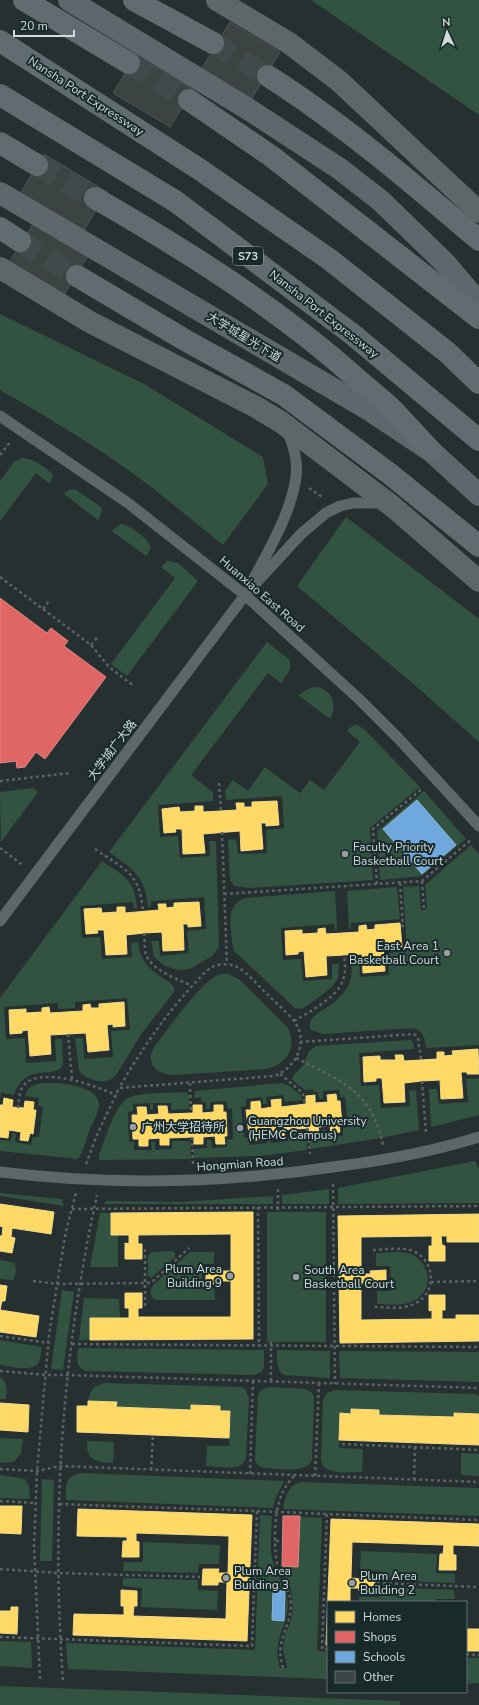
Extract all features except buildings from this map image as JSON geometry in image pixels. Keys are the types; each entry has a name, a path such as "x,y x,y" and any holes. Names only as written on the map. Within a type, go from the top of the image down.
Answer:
{"highway":[{"path":"24,0 129,63"},
{"path":"134,0 213,43"},
{"name":"Nansha Port Expressway","path":"0,41 199,169 329,259 448,353 479,383"},
{"path":"268,76 306,101 368,147 479,240"},
{"name":"Nansha Port Expressway","path":"0,94 175,201 352,334 479,440"},
{"path":"189,100 277,160 479,318"},
{"path":"0,143 37,165"},
{"path":"95,198 211,269 287,320 391,409 431,451"},
{"path":"0,228 20,241"},
{"path":"77,276 185,340 284,395 390,474 479,546"}],"main road":[{"path":"69,0 248,109 340,169 392,212 446,264 479,303"},
{"name":"大学城星光下道","path":"0,193 372,411 431,451 479,495"}],"street":[{"path":"217,0 276,35 314,61 339,81 479,212"},
{"path":"450,185 479,193"},
{"path":"0,268 90,322 256,407 281,422 392,506 479,581"}],"lane":[{"name":"Huanxiao East Road","path":"0,416 128,503 245,595 359,699 436,778 479,826"},
{"name":"大学城广大路","path":"245,595 280,525 287,508 296,476 293,446 288,433 281,422"},
{"name":"大学城广大路","path":"0,921 245,595 302,534 326,513 340,506 353,503 382,503 392,506"},
{"name":"Hongmian Road","path":"0,1172 81,1179 166,1181 277,1175 386,1159 438,1148 479,1137"}],"path":[{"path":"306,486 323,498"},
{"path":"0,577 91,645 109,667 134,686"},
{"path":"43,609 49,601"},
{"path":"91,645 97,638"},
{"path":"0,782 70,773"},
{"path":"377,884 373,829 436,778"},
{"path":"219,783 221,811"},
{"path":"222,832 227,964"},
{"path":"224,894 422,881 474,838"},
{"path":"0,848 35,874"},
{"path":"96,849 126,871 137,882 142,912"},
{"path":"422,881 424,910"},
{"path":"400,883 402,926 400,926"},
{"path":"144,933 145,952 152,962 162,970 192,986"},
{"path":"294,1021 326,1000 338,989 345,973 344,955"},
{"path":"40,1679 35,1570 35,1503 49,1344 56,1284 71,1210 97,1135 119,1088 145,1046 168,1014 192,986 209,970 217,965 227,964 242,970 294,1021 298,1029 300,1042 299,1052 289,1068 280,1074 266,1078 119,1088"},
{"path":"68,1034 72,1079"},
{"path":"300,1042 414,1034 418,1036 419,1040 420,1059"},
{"path":"296,1058 344,1082 361,1098 376,1121 386,1159"},
{"path":"280,1074 303,1093 304,1104"},
{"path":"18,1108 21,1090 30,1080 54,1078 72,1079 96,1086 116,1095"},
{"path":"422,1081 426,1133"},
{"path":"190,1083 191,1113"},
{"path":"307,1128 310,1154"},
{"path":"192,1137 193,1164"},
{"path":"277,1175 278,1212"},
{"path":"63,1680 58,1572 58,1504 60,1466 72,1344 81,1283 100,1180"},
{"path":"333,1184 335,1384"},
{"path":"71,1210 479,1206"},
{"path":"258,1208 259,1346"},
{"path":"145,1306 146,1246"},
{"path":"33,1281 56,1284 145,1284 153,1281 189,1248"},
{"path":"373,1250 405,1249 417,1253 429,1267 431,1282 428,1292 415,1304 402,1307 374,1307"},
{"path":"431,1282 479,1281"},
{"path":"0,1336 49,1344"},
{"path":"271,1342 271,1381"},
{"path":"72,1344 479,1347"},
{"path":"0,1371 46,1375 479,1388"},
{"path":"250,1474 253,1381"},
{"path":"315,1476 319,1383"},
{"path":"151,1470 153,1435"},
{"path":"414,1480 416,1443"},
{"path":"342,1444 479,1450"},
{"path":"0,1469 37,1471 60,1466 479,1482"},
{"path":"283,1668 280,1659 280,1646 290,1613 291,1602 288,1589 277,1565 276,1541 278,1512 283,1493 295,1475"},
{"path":"0,1501 35,1503"},
{"path":"58,1504 479,1520"},
{"path":"0,1637 252,1646 256,1511"},
{"path":"327,1514 322,1649 327,1649"},
{"path":"276,1541 282,1541"},
{"path":"0,1569 200,1577"},
{"path":"377,1583 479,1587"},
{"path":"467,1654 479,1655"}],"green space":[{"path":"311,0 479,0 479,115"},
{"path":"0,314 144,384 263,457 268,484 223,545 156,491 114,460 58,424 0,390"},
{"path":"22,458 34,461 50,472 53,475 50,484 36,473 0,521 0,481 14,462"},
{"path":"75,489 101,507 102,512 98,520 64,494 69,490"},
{"path":"346,517 479,619 479,742 417,687 297,586"},
{"path":"122,524 135,530 150,544 151,548 146,556 112,531 117,526"},
{"path":"167,561 178,563 198,581 127,676 111,664 175,578 161,567"},
{"path":"267,642 290,660 290,670 281,683 268,673 191,775 213,792 213,801 158,805 160,837 178,836 180,858 210,856 209,841 216,841 219,947 212,956 190,969 177,970 164,965 154,957 151,941 159,941 160,956 189,953 187,931 206,929 204,897 151,901 151,907 148,907 141,880 131,869 109,852"},
{"path":"314,687 325,690 332,698 333,708 330,719 298,695"},
{"path":"357,725 364,729 420,787 370,828 373,880 249,888 234,886 230,880 228,840 236,839 238,854 267,853 266,830 284,828 282,796 226,800 225,791 233,780 248,791 265,767 300,793 310,780 324,790 360,742 347,731 352,726"},
{"path":"33,788 38,792 1,842 0,792"},
{"path":"424,791 466,839 421,876 380,880 377,831"},
{"path":"471,845 479,854 479,1045 426,1048 423,1035 416,1029 412,1028 323,1034 311,1030 310,1025 313,1017 335,1002 348,987 352,971 351,963 359,962 360,977 389,975 388,953 407,951 403,887 419,886 421,910 427,909 425,885"},
{"path":"102,861 122,875 131,884 136,898 137,908 134,908 133,902 80,906 82,938 100,937 102,959 132,957 131,943 138,942 143,959 153,971 172,985 174,992 142,1033 116,1075 103,1081 92,1080 79,1071 75,1038 83,1038 84,1059 113,1057 111,1031 130,1030 127,998 75,1002 75,1008 58,1009 58,1003 4,1007 6,1039 25,1038 26,1063 56,1061 55,1039 62,1039 63,1063 61,1068 56,1071 34,1074 26,1077 19,1084 14,1095 1,1093 0,1100 0,998"},
{"path":"397,887 400,919 351,923 351,929 349,929 347,891"},
{"path":"335,891 337,930 335,930 334,924 281,928 283,960 301,959 303,981 332,979 332,964 339,964 338,978 332,987 307,1006 301,1009 295,1008 234,951 231,926 232,911 236,903 246,898"},
{"path":"221,974 229,974 240,980 288,1028 292,1042 288,1054 279,1064 266,1069 173,1075 162,1073 154,1067 152,1063 151,1058 154,1047 195,995 213,978"},
{"path":"411,1040 413,1042 414,1049 359,1053 361,1086 379,1085 381,1108 410,1106 409,1091 416,1090 419,1130 381,1138 311,1149 308,1139 323,1137 322,1130 326,1130 327,1137 343,1136 343,1128 348,1127 345,1097 340,1097 339,1090 323,1091 323,1098 319,1099 318,1092 314,1092 313,1089 305,1090 292,1080 293,1076 304,1064 309,1051 316,1046"},
{"path":"479,1078 479,1115 431,1127 429,1089 437,1089 439,1104 468,1102 466,1079"},
{"path":"282,1083 288,1085 301,1095 302,1100 285,1102 283,1095 266,1097 267,1104 263,1104 262,1097 246,1099 246,1106 241,1107 244,1137 249,1137 250,1145 267,1143 267,1135 270,1135 271,1143 288,1141 288,1133 306,1132 307,1150 259,1156 195,1158 192,1149 207,1148 207,1140 211,1140 212,1148 227,1147 227,1140 233,1139 232,1109 227,1108 227,1101 210,1102 210,1109 206,1109 206,1102 201,1102 201,1097 194,1098 195,1091"},
{"path":"36,1084 67,1084 82,1088 89,1091 98,1100 98,1111 78,1159 0,1151 0,1140 11,1141 12,1133 16,1134 15,1142 31,1145 33,1137 39,1137 43,1107 38,1105 39,1098 25,1096 27,1091"},
{"path":"186,1092 189,1095 189,1109 171,1110 171,1103 153,1103 153,1110 150,1110 150,1103 133,1104 133,1111 128,1112 129,1142 134,1142 134,1150 152,1150 151,1142 155,1142 155,1150 172,1149 172,1141 190,1141 191,1159 99,1160 99,1155 110,1124 118,1108 128,1098 147,1094"},
{"path":"475,1161 479,1169 479,1203 338,1204 338,1188"},
{"path":"329,1189 329,1204 282,1204 282,1195"},
{"path":"0,1193 62,1199 64,1206 0,1196"},
{"path":"273,1196 273,1204 104,1204 106,1201 181,1202"},
{"name":"South Area Basketball Court","path":"267,1212 326,1212 326,1342 267,1342"},
{"path":"100,1213 111,1213 111,1235 118,1235 118,1267 90,1267"},
{"path":"172,1251 175,1253 175,1257 151,1278 148,1275 148,1256 151,1252"},
{"path":"190,1252 214,1252 214,1264 202,1264 202,1288 214,1288 215,1300 155,1300 151,1293 153,1285"},
{"path":"403,1252 418,1258 423,1264 428,1278 427,1286 424,1292 411,1302 403,1304 377,1304 377,1291 391,1291 390,1266 376,1266 376,1253"},
{"path":"0,1260 15,1263 16,1272 13,1280 0,1279"},
{"path":"62,1290 74,1292 63,1370 51,1369"},
{"path":"84,1298 119,1299 120,1318 90,1318 90,1340 79,1340"},
{"path":"0,1340 42,1347 39,1362 32,1367 27,1368 0,1365"},
{"path":"78,1348 264,1350 264,1367 261,1372 254,1375 86,1371 78,1365"},
{"path":"277,1350 330,1351 330,1378 284,1375 278,1368"},
{"path":"339,1351 479,1352 479,1382 340,1378"},
{"path":"0,1377 6,1384 6,1399 0,1399"},
{"path":"104,1383 242,1387 246,1390 249,1398 246,1457 244,1462 235,1467 229,1468 206,1466 207,1446 229,1446 230,1411 220,1411 220,1406 192,1405 191,1410 117,1407 117,1402 88,1401 93,1389"},
{"path":"269,1387 306,1389 314,1396 312,1459 305,1467 291,1470 264,1468 259,1466 255,1461 258,1395 261,1390"},
{"path":"335,1390 475,1394 479,1396 479,1414 454,1413 454,1417 379,1415 379,1410 351,1409 351,1414 340,1414 339,1448 363,1449 362,1472 331,1471 326,1468 321,1459 323,1400 327,1393"},
{"path":"0,1438 23,1439 21,1453 14,1462 0,1463"},
{"path":"87,1441 114,1442 113,1463 93,1459 88,1453"},
{"path":"461,1453 479,1454 479,1476 461,1475"},
{"path":"82,1473 284,1481 276,1497 273,1508 66,1500 67,1482 72,1476"},
{"path":"0,1475 25,1479 29,1486 30,1499 0,1498"},
{"path":"42,1479 54,1480 52,1561 40,1561"},
{"path":"300,1482 479,1488 479,1516 283,1509 288,1492 293,1486"},
{"path":"260,1515 272,1516 271,1545 273,1562 288,1599 287,1613 277,1650 280,1668 287,1668 283,1649 285,1635 291,1620 293,1607 291,1590 282,1570 283,1516 322,1518 317,1651 327,1652 327,1679 68,1669 66,1643 255,1650"},
{"path":"143,1542 220,1545 219,1564 199,1564 198,1573 123,1571 124,1562 143,1562"},
{"path":"361,1551 437,1554 436,1573 455,1574 455,1583 380,1580 380,1571 360,1570"},
{"path":"123,1578 198,1580 198,1590 218,1591 217,1610 141,1607 142,1588 123,1586"},
{"path":"380,1587 454,1590 455,1599 436,1599 435,1601 359,1601 359,1597 379,1597"},
{"path":"0,1641 31,1642 32,1668 0,1666"},
{"path":"467,1658 479,1658 479,1683 467,1684"},
{"path":"0,1686 400,1701 400,1705 0,1705"}],"tunnel":[{"path":"213,43 268,76"},
{"path":"129,63 189,100"},
{"path":"37,165 95,198"},
{"path":"20,241 77,276"}],"place":[{"name":"Faculty Priority Basketball Court","path":"345,854"},
{"name":"East Area 1 Basketball Court","path":"447,953"},
{"name":"广州大学招待所","path":"133,1127"},
{"name":"Guangzhou University (HEMC Campus)","path":"240,1128"},
{"name":"Plum Area Building 9","path":"230,1276"},
{"name":"South Area Basketball Court","path":"296,1277"},
{"name":"Plum Area Building 3","path":"226,1578"},
{"name":"Plum Area Building 2","path":"352,1583"}]}
